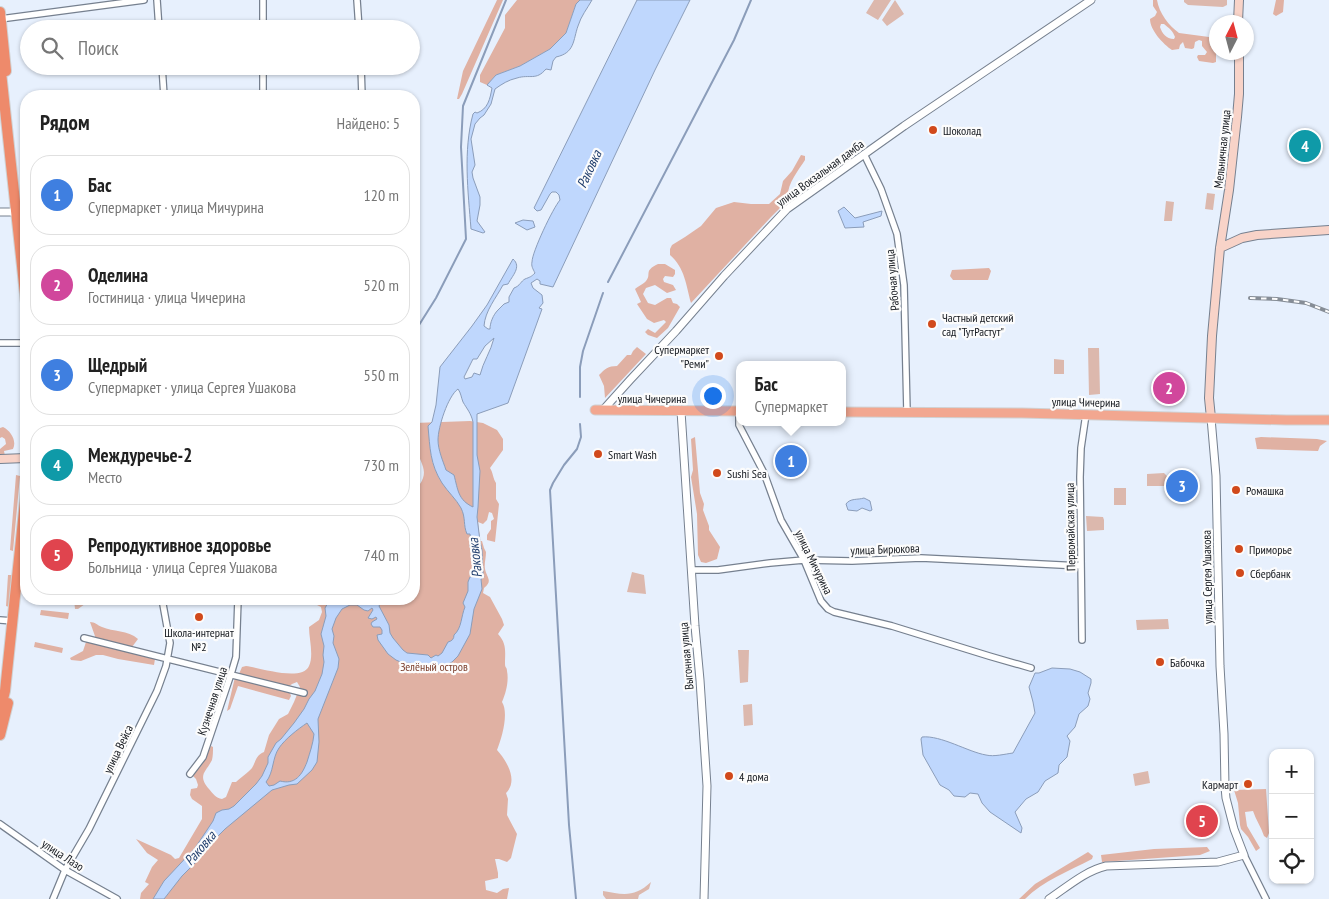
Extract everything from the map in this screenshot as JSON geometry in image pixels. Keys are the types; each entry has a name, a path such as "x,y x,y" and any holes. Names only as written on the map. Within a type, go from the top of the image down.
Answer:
{"highway":[{"path":"0,12 20,193"},
{"path":"0,63 2,101 20,248"},
{"path":"0,711 5,691 20,552"},
{"path":"0,735 10,697 20,605"}],"main road":[{"path":"1238,15 1239,0"},
{"name":"Мельничная улица","path":"1220,248 1237,117 1239,60"},
{"path":"1220,248 1242,238 1257,235 1329,230"},
{"name":"улица Сергея Ушакова","path":"1211,418 1209,398 1210,358 1220,248"},
{"name":"улица Чичерина","path":"599,410 736,411"},
{"name":"улица Чичерина","path":"846,412 1086,414 1329,420"},
{"path":"0,460 20,458"}],"street":[{"path":"0,19 144,0"},
{"path":"157,0 158,20"},
{"path":"263,0 263,20"},
{"path":"357,0 358,20"},
{"name":"улица Вокзальная дамба","path":"599,410 636,374 787,209 864,154 1091,0"},
{"path":"163,75 164,90"},
{"path":"263,75 263,90"},
{"path":"361,75 362,90"},
{"name":"Рабочая улица","path":"864,154 883,194 898,234 904,285 907,412"},
{"path":"0,212 16,212"},
{"path":"0,343 20,343"},
{"name":"Выгонная улица","path":"681,411 707,786 704,899"},
{"name":"Первомайская улица","path":"1082,640 1081,448 1086,414"},
{"name":"улица Сергея Ушакова","path":"1211,418 1216,476 1220,666 1226,798 1234,829 1244,855 1266,899"},
{"name":"улица Мичурина","path":"740,426 764,473 781,520 804,560 821,601 828,609 892,626 1031,668"},
{"name":"улица Бирюкова","path":"691,570 718,570 770,562 804,560 852,561 921,558 1081,566"},
{"name":"улица Вейса","path":"53,899 65,870 89,829 157,691 168,659 170,644 163,605"},
{"name":"Кузнечная улица","path":"190,774 203,757 232,674 236,657 238,605"},
{"path":"0,620 13,621"},
{"path":"84,638 304,693"},
{"name":"улица Лазо","path":"0,824 65,870 116,899"},
{"path":"1049,899 1098,868 1106,866 1218,862 1244,855"}],"shaded area":[{"path":"874,0 891,0 878,20 866,13"},
{"path":"895,0 904,14 887,26 882,20"},
{"path":"1184,0 1227,0 1227,5 1223,7 1188,5"},
{"path":"1207,193 1215,194 1213,210 1205,209"},
{"path":"1166,201 1174,202 1172,221 1164,221"},
{"path":"1088,348 1099,348 1100,394 1089,395"},
{"path":"1054,359 1064,360 1064,374 1054,374"},
{"path":"1164,473 1169,478 1169,486 1147,486 1147,474"},
{"path":"1114,488 1126,488 1126,505 1114,505"},
{"path":"1086,516 1103,517 1104,530 1087,531"},
{"path":"632,572 644,575 646,594 627,592"},
{"path":"75,605 84,605 78,609 75,609"},
{"path":"1168,619 1169,629 1137,630 1136,620"},
{"path":"738,650 749,650 748,682 740,683"},
{"path":"752,704 753,725 744,726 743,705"},
{"path":"1148,771 1150,783 1135,786 1133,774"},
{"path":"651,882 649,889 639,895 638,899 606,899 603,895 603,891 629,894 640,890"}],"green space":[{"path":"497,0 503,0 462,94 457,99 463,71"},
{"path":"517,0 580,0 576,4 566,33 550,49 520,66 496,75 487,85 480,82 480,75 505,28 505,15"},
{"path":"1153,0 1157,0 1165,19 1179,33 1209,37 1209,60 1216,60 1216,62 1199,61 1198,55 1205,55 1207,52 1202,46 1202,41 1199,40 1195,42 1192,49 1185,48 1183,42 1179,49 1172,50 1158,36 1151,23 1150,19 1157,12 1153,6","holes":["1161,24 1164,24 1175,37 1174,39 1167,37 1160,27"]},
{"path":"1276,0 1284,0 1283,12 1276,16 1273,14"},
{"path":"801,155 805,156 805,160 791,183 788,199 691,303 682,271 670,255 672,245 701,226 716,208 734,202 769,204 780,194 783,181 792,171"},
{"path":"658,264 665,264 675,270 673,277 665,276 663,279 664,282 673,285 676,290 667,293 655,285 646,288 643,294 648,303 655,305 667,298 671,298 673,303 680,307 668,328 657,338 645,332 648,329 655,333 666,322 664,320 654,323 647,319 637,304 641,302 635,289 648,279 649,271"},
{"path":"989,268 991,271 988,280 953,280 950,276 952,270"},
{"path":"637,347 646,354 605,398 604,386 599,375 607,368 617,366 627,355 631,355"},
{"name":"Зелёный остров","path":"470,421 483,423 497,430 503,439 503,450 490,468 496,483 496,499 499,504 495,542 487,540 487,535 491,529 491,521 494,519 492,513 489,512 487,520 483,524 478,522 480,541 482,541 486,552 485,567 489,579 483,593 490,597 504,625 498,634 504,644 508,679 502,702 505,712 504,726 497,750 510,770 510,788 506,793 508,799 507,815 517,834 511,858 507,862 495,859 498,878 485,881 486,890 497,893 509,888 507,899 140,899 141,893 149,884 145,882 152,867 158,860 147,853 136,839 171,855 175,859 179,858 202,819 202,806 192,799 190,795 191,789 197,788 198,785 193,776 201,766 211,746 213,747 212,760 203,777 205,784 213,794 222,799 226,797 232,782 236,782 249,772 261,753 264,752 269,735 279,719 288,714 300,687 297,682 288,687 291,696 289,700 238,686 230,709 227,711 236,673 239,674 242,667 246,666 290,674 305,671 309,666 311,657 309,627 319,620 322,612 321,607 317,605 420,605 420,484 424,471 420,458 420,423"},
{"path":"3,427 12,436 14,446 13,449 4,451 5,456 0,456 0,449 6,444 5,439 0,438 0,428"},
{"path":"695,437 700,493 704,504 703,510 709,530 720,547 717,559 706,563 701,562 698,555 697,514 691,477 693,470 691,439"},
{"path":"1255,438 1327,441 1320,446 1318,451 1257,449"},
{"path":"16,475 20,476 13,551 10,550"},
{"path":"8,575 12,575 9,607 6,606"},
{"path":"41,610 69,613 68,619 40,615"},
{"path":"90,622 106,629 134,636 138,639 132,647 157,653 160,656 155,659 154,665 103,655 96,655 81,661 71,660 70,658 83,651 86,642 96,643"},
{"path":"35,642 63,648 62,653 34,647"},
{"path":"1266,789 1269,833 1267,838 1264,836 1253,811 1245,812 1247,826 1260,848 1256,851 1241,829 1238,803 1234,790"},
{"path":"1207,847 1210,851 1200,855 1102,862 1101,855 1154,849"},
{"path":"1088,852 1093,856 1092,859 1048,882 1025,899 1019,899 1035,884"}],"water":[{"path":"580,0 592,0 581,19 570,49 556,57 551,70 546,69 536,76 511,80 495,89 491,104 475,124 471,139 475,165 472,172 480,197 477,221 485,232 471,229 467,157 473,114 481,111 486,106 492,88 487,85 496,75 520,66 550,49 566,33 576,4"},
{"name":"Раковка","path":"637,0 690,0 553,287 540,284 540,281 537,279 531,283 533,288 542,295 543,303 539,308 542,309 508,403 477,414 477,455 480,471 477,517 484,577 481,579 482,589 474,609 470,634 458,656 446,665 403,663 388,654 378,640 377,635 382,634 382,630 380,627 373,627 371,624 377,619 376,617 368,618 373,610 372,608 368,611 357,605 380,605 389,625 390,633 407,653 428,655 431,658 436,655 438,656 457,632 465,607 463,603 468,591 468,582 470,577 474,576 471,541 470,534 467,534 466,531 461,508 442,483 435,469 431,456 428,426 432,422 436,405 440,367 487,305 513,259 517,265 515,272 508,284 503,285 489,310 484,326 488,329 490,329 496,312 509,302 509,297 514,288 535,273 532,265 535,249 543,230 560,200 559,195 556,192 552,192 541,210 537,211 534,208","holes":["494,338 480,375 474,373 472,377 465,379 464,377 473,359 477,359 485,346","458,389 473,422 473,507 461,498 454,475 446,470 439,448 438,434 442,420 447,405"]},
{"path":"844,207 855,218 882,211 881,216 863,222 864,227 845,228 838,211"},
{"path":"523,220 533,221 535,227 527,230 515,223"},
{"path":"864,498 870,501 872,510 862,508 857,511 848,510 846,504 848,502"},
{"name":"Раковка","path":"327,605 350,605 342,609 332,629 333,643 339,659 338,668 318,719 319,742 317,762 312,770 297,784 272,790 225,829 203,850 196,862 164,899 153,899 164,881 195,848 213,821 216,813 234,806 256,784 262,776 268,763 268,757 276,743 294,723 315,691 322,674 324,662 324,646 321,634 326,616 325,608","holes":["307,723 314,734 303,771 290,782 280,781 269,786 266,782 279,748 292,734"]},
{"path":"1052,668 1070,669 1080,672 1091,679 1088,693 1090,699 1088,706 1079,714 1075,727 1067,736 1070,741 1067,757 1059,765 1058,773 1045,781 1038,792 1026,799 1015,812 1022,828 1021,833 990,812 982,803 978,794 970,793 965,797 954,796 949,790 940,785 923,755 921,739 922,737 929,737 946,741 989,756 1013,753 1035,713 1029,687 1035,673"}],"waterway":[{"path":"420,323 436,298 466,239 461,147 463,106 506,0"},
{"path":"608,282 734,40 751,0"},
{"path":"580,397 580,367 583,351 603,293"},
{"path":"576,899 569,825 550,490 564,465 577,449 581,437 580,424"}],"railway":[{"path":"1250,298 1306,303 1329,312"}],"place":[{"name":"Шоколад","path":"933,130"},
{"name":"Междуречье-2","path":"1305,146"},
{"name":"Частный детский сад \"ТутРастут\"","path":"932,324"},
{"name":"Супермаркет \"Реми\"","path":"719,356"},
{"name":"Оделина","path":"1169,388"},
{"name":"Smart Wash","path":"598,454"},
{"name":"Бас","path":"791,461"},
{"name":"Sushi Sea","path":"717,473"},
{"name":"Щедрый","path":"1182,486"},
{"name":"Ромашка","path":"1236,490"},
{"name":"Приморье","path":"1239,549"},
{"name":"Сбербанк","path":"1240,573"},
{"name":"Школа-интернат №2","path":"199,617"},
{"name":"Бабочка","path":"1160,662"},
{"name":"4 дома","path":"729,776"},
{"name":"Кармарт","path":"1248,784"},
{"name":"Репродуктивное здоровье","path":"1202,821"}]}
